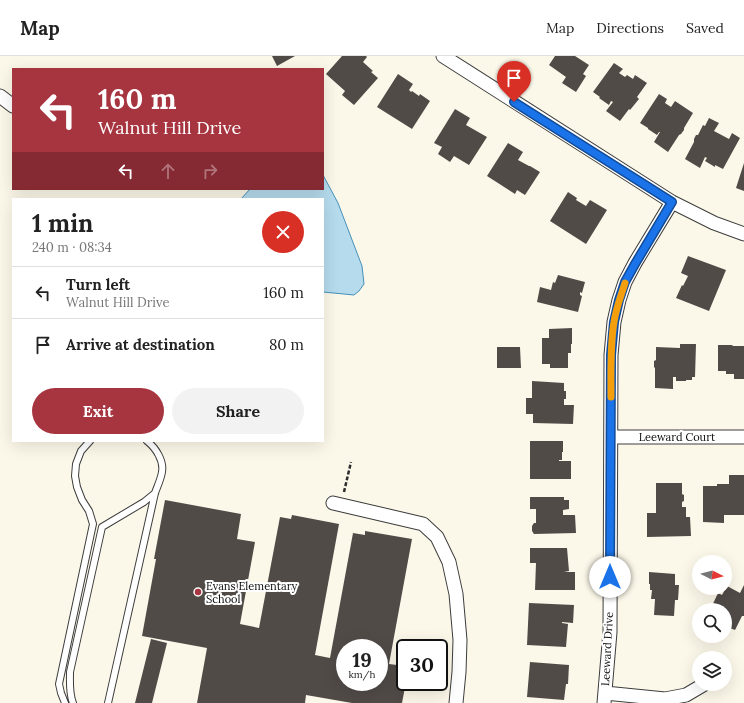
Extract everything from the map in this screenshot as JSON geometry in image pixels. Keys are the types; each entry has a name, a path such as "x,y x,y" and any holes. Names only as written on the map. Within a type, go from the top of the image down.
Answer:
{"street":[{"path":"443,56 672,202 714,223 744,234"},
{"path":"0,96 12,105"},
{"name":"Leeward Drive","path":"604,698 610,632 611,355 614,322 625,282 672,202"},
{"name":"Leeward Court","path":"610,437 744,437"},
{"path":"337,504 423,524 437,536 449,562 456,594 460,640 456,703"},
{"path":"604,698 665,699 686,695 693,691"}],"lane":[{"path":"66,703 61,693 59,684 93,524 89,511 82,500 77,487 75,476 76,464 81,451 89,442"},
{"path":"108,703 155,493 162,471 161,460 148,442"},
{"path":"73,703 69,684 70,672 102,527 144,502 155,493"}],"path":[{"path":"337,504 351,462"}],"water":[{"path":"324,177 338,203 362,266 364,284 359,291 354,295 324,292 324,198 242,198 249,190 324,190"}],"building":[{"path":"272,56 295,56 277,66"},
{"path":"342,56 366,56 367,57 363,62 378,78 354,105 342,95 345,91 326,74"},
{"path":"555,56 575,56 589,65 583,74 586,76 576,92 562,83 566,77 549,65"},
{"path":"614,63 623,69 619,73 625,77 627,75 633,79 635,75 647,83 637,97 639,99 620,121 606,111 613,102 611,101 609,105 593,92"},
{"path":"398,74 413,84 409,90 411,92 412,91 419,96 420,94 430,101 412,129 377,107"},
{"path":"659,94 667,99 665,103 671,107 675,101 693,113 684,130 668,152 654,142 660,132 657,135 640,123"},
{"path":"455,109 470,118 466,125 487,137 469,165 454,156 450,162 438,154 442,147 434,143"},
{"path":"709,118 719,123 714,131 729,139 732,133 740,138 723,169 715,165 715,167 705,161 707,158 705,157 700,168 685,159 696,135 698,135 703,125 705,126"},
{"path":"508,143 523,152 518,160 540,172 525,195 517,190 515,194 487,176"},
{"path":"744,163 744,191 736,188"},
{"path":"568,192 577,198 576,200 586,206 590,200 607,210 586,244 550,221"},
{"path":"688,256 726,270 709,311 676,298 688,276 681,273"},
{"path":"558,275 585,282 582,293 580,292 580,295 582,296 578,312 537,302 540,287 551,290 553,282 555,283"},
{"path":"572,328 572,344 571,353 568,353 568,368 550,368 550,364 542,364 542,338 549,338 549,329"},
{"path":"680,344 696,344 695,377 692,377 692,380 676,381 676,377 673,377 673,389 655,388 654,361 656,360 656,347 680,348"},
{"path":"718,345 744,346 744,379 734,379 734,374 726,374 726,371 718,371"},
{"path":"497,347 520,347 521,368 497,368"},
{"path":"532,381 564,383 566,399 564,399 564,405 574,405 573,424 533,423 533,414 526,414 526,398 532,398"},
{"path":"530,441 563,441 562,460 559,461 571,461 571,479 530,479"},
{"path":"729,475 744,475 744,515 724,515 724,523 703,522 703,486 729,484"},
{"path":"656,483 682,483 682,494 684,495 684,501 682,502 682,507 686,507 686,517 690,517 691,536 647,537 647,513 656,513"},
{"path":"530,497 564,497 564,500 569,500 569,509 563,510 563,515 575,515 576,533 534,534 532,531 532,526 536,523 536,509 530,509"},
{"name":"Evans Elementary School","path":"165,500 241,514 237,539 255,542 240,624 259,628 280,517 291,519 292,515 339,524 315,655 330,658 353,533 365,535 365,531 412,539 389,664 396,665 396,691 404,691 402,703 352,703 306,695 305,703 197,703 207,648 142,636 156,559 154,559"},
{"path":"530,548 567,548 569,571 564,572 575,572 575,590 535,590 536,563 530,563"},
{"path":"649,572 675,574 675,585 679,585 678,600 675,600 674,616 654,615 655,599 651,599 652,590 650,590 649,584"},
{"path":"744,585 744,616 742,616 735,630 732,629 732,603 713,603 717,595 732,595 732,589 740,593"},
{"path":"529,603 574,605 573,623 562,622 568,624 566,647 527,645"},
{"path":"151,639 167,643 152,703 135,703"},
{"path":"530,662 569,665 568,684 566,684 564,700 527,697"}],"slow traffic":[{"path":"611,397 611,355 614,322 625,283"}],"place":[{"name":"Evans Elementary School","path":"198,592"}],"route":[{"path":"514,102 672,202 625,282 614,322 611,355 610,577"}]}
